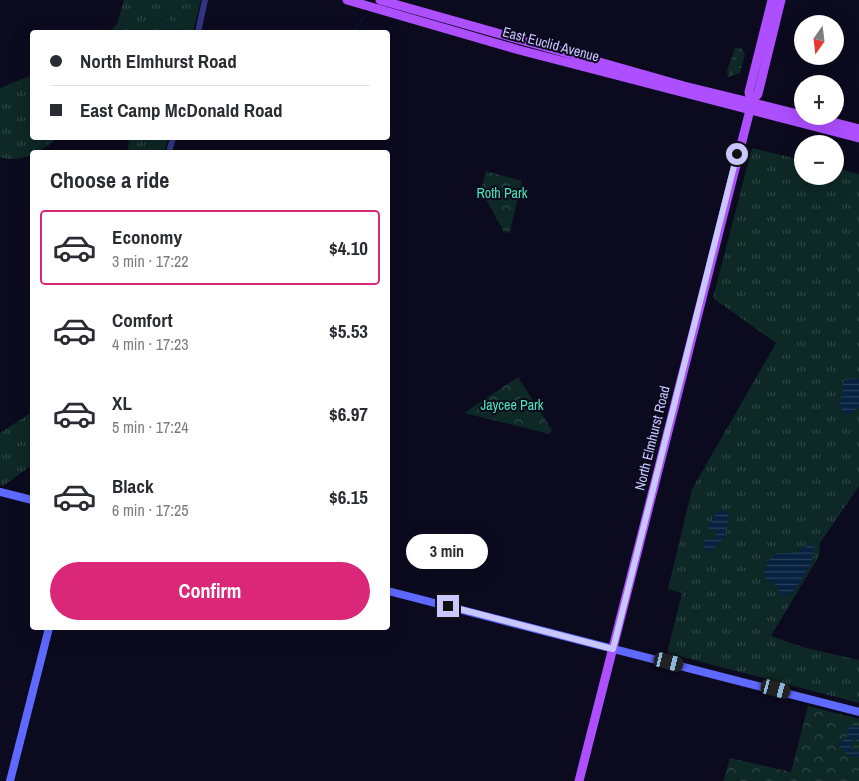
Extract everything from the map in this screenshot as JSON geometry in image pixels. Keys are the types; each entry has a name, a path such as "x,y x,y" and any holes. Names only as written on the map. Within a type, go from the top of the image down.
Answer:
{"main road":[{"name":"East Euclid Avenue","path":"347,0 492,42 750,106"},
{"name":"East Euclid Avenue","path":"380,0 750,106"},
{"name":"North Elmhurst Road","path":"579,781 750,106 750,92 772,0"},
{"name":"North Elmhurst Road","path":"750,106 758,94 781,0"},
{"path":"750,106 794,114"},
{"path":"750,106 859,138"},
{"path":"844,125 859,129"},
{"path":"0,492 30,500"},
{"path":"390,592 859,712"},
{"path":"10,781 48,630"}],"street":[{"path":"198,30 206,0"}],"green space":[{"path":"124,0 201,0 194,30 111,30 117,24"},
{"path":"735,48 741,48 745,54 740,73 728,77 727,71"},
{"path":"30,76 30,140 54,140 40,150 30,150 30,155 23,158 8,159 0,157 0,88"},
{"path":"129,140 167,140 165,150 128,150"},
{"path":"752,148 794,158 794,185 844,185 844,170 859,174 859,486 820,543 819,556 771,636 806,648 859,660 859,703 667,653 682,593 668,589 692,489 776,343 713,298"},
{"name":"Roth Park","path":"486,171 522,181 510,231 507,233 504,232 481,190"},
{"name":"Jaycee Park","path":"518,377 552,430 549,434 464,413"},
{"path":"30,413 30,466 3,486 0,485 0,433"},
{"path":"808,706 859,719 859,781 723,781 730,758 791,772"}],"water":[{"path":"850,378 859,380 859,407 849,415 845,414 839,404 843,390 842,383"},
{"path":"722,510 729,514 725,537 709,553 703,547 702,542 716,539 716,529 709,530 708,528 716,513"},
{"path":"812,544 815,548 810,566 792,593 783,597 776,585 766,579 764,574 768,561 777,553 793,553"},
{"path":"849,725 859,728 859,743 856,742 857,738 854,737 851,748 859,752 858,759 845,753 838,743 846,739"}],"waterway":[{"path":"159,0 170,23 179,30"},
{"path":"354,30 365,16"}],"route":[{"path":"448,606 613,649 737,154"}]}
